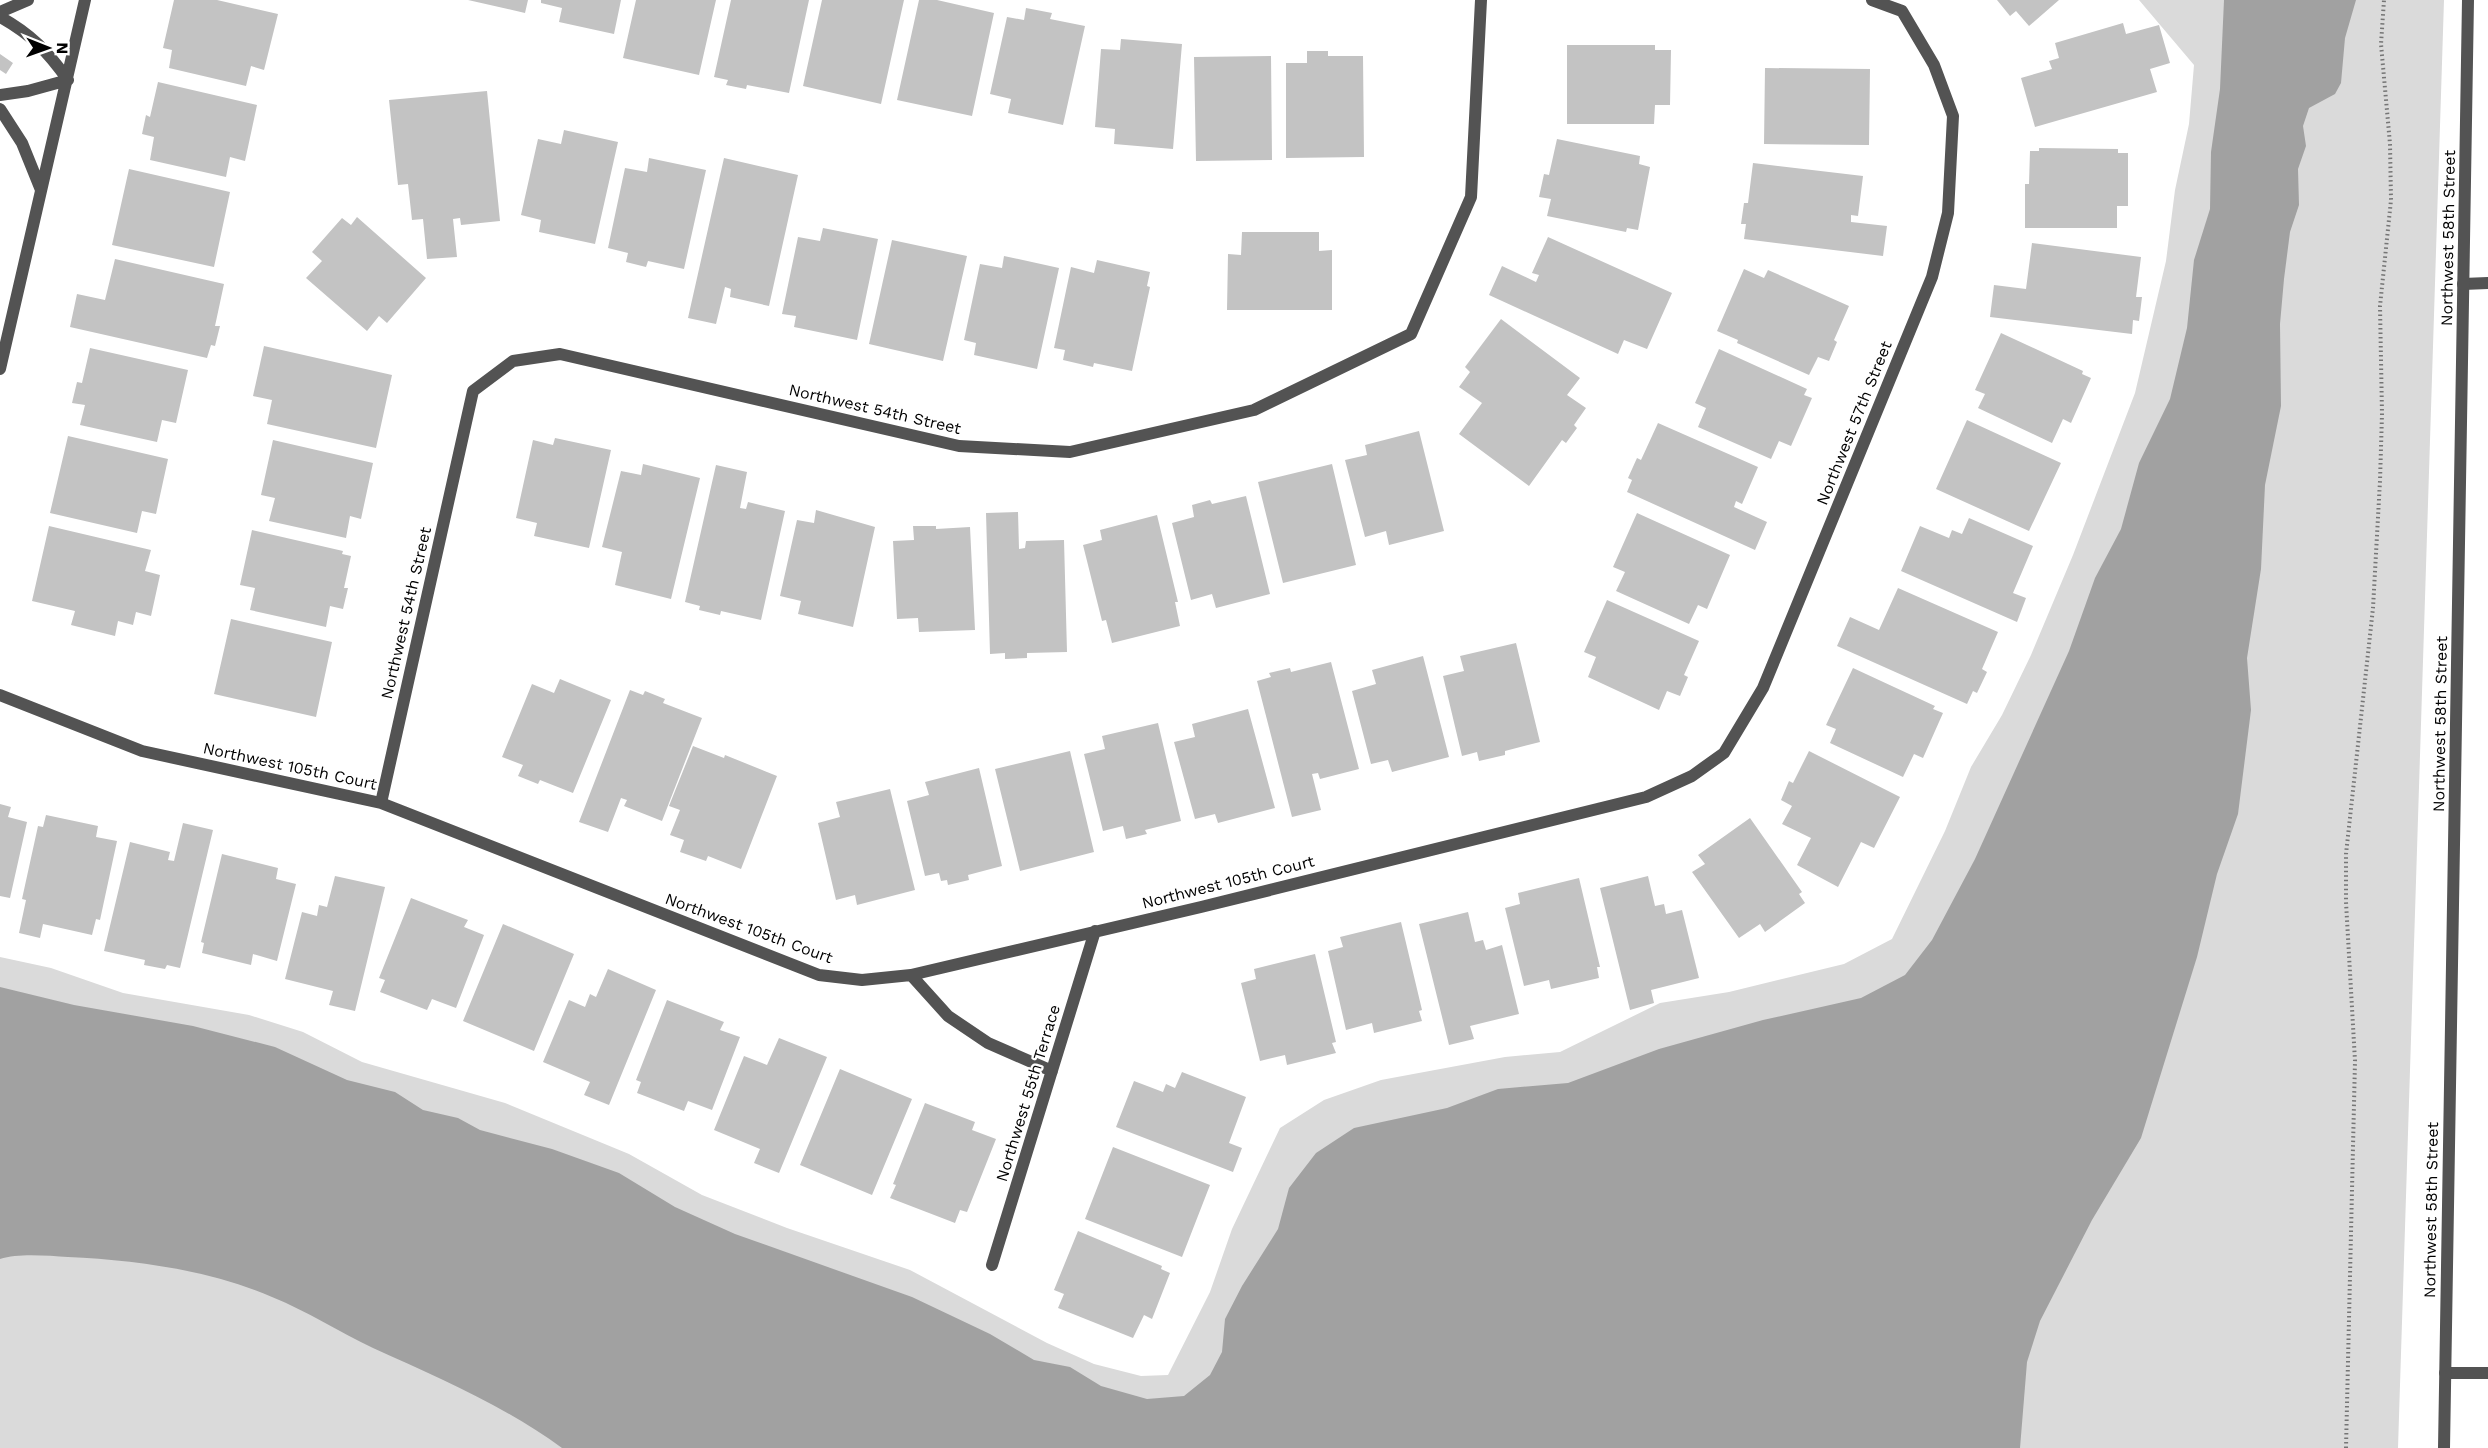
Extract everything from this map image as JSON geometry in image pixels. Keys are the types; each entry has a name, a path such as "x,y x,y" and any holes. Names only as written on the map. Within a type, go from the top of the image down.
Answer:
{"street":[{"path":"0,12 28,0"},
{"path":"0,369 85,0"},
{"name":"Northwest 54th Street","path":"381,803 473,391 481,385 513,362 560,354 959,446 1070,452 1254,410 1411,333 1471,197 1481,0"},
{"name":"Northwest 57th Street","path":"1646,796 1692,776 1724,753 1763,688 1932,277 1948,213 1953,116 1934,65 1902,11 1872,0"},
{"name":"Northwest 58th Street","path":"2444,1448 2468,0"},
{"path":"0,17 16,26 48,52 68,80"},
{"path":"0,94 9,95 68,80"},
{"path":"0,109 22,142 41,190"},
{"path":"2463,284 2488,283"},
{"name":"Northwest 105th Court","path":"0,694 142,752 381,803 819,975 862,980 910,975 1646,796"},
{"name":"Northwest 55th Terrace","path":"992,1265 1095,931"},
{"path":"910,975 948,1016 988,1042 1052,1071"},
{"path":"2445,1372 2488,1373"}],"path":[{"path":"2346,1448 2355,1071 2346,902 2346,854 2373,608 2379,492 2382,414 2380,306 2391,200 2390,144 2381,44 2384,0"}],"shaded area":[{"path":"2139,0 2444,0 2398,1448 0,1448 0,957 51,968 123,993 249,1015 303,1032 362,1062 505,1103 629,1154 702,1195 787,1228 910,1270 1047,1343 1094,1364 1141,1376 1168,1375 1210,1292 1232,1229 1280,1128 1324,1100 1381,1080 1505,1057 1560,1052 1660,1003 1729,992 1844,964 1892,939 1945,831 1971,767 2002,715 2031,655 2073,555 2135,393 2166,261 2175,190 2189,124 2194,65"},
{"path":"2224,0 2356,0 2345,38 2341,83 2335,94 2309,108 2303,126 2306,146 2298,169 2299,205 2290,232 2280,324 2281,406 2265,485 2261,569 2247,658 2251,710 2238,814 2217,874 2197,957 2141,1138 2092,1220 2040,1321 2027,1362 2020,1448 562,1448 494,1405 373,1348 285,1303 248,1288 198,1273 146,1264 34,1255 0,1259 0,987 74,1005 193,1026 275,1047 347,1080 395,1092 423,1110 458,1118 480,1130 552,1149 619,1173 675,1207 735,1234 912,1297 990,1334 1034,1360 1070,1367 1101,1386 1147,1399 1184,1396 1210,1375 1222,1352 1225,1319 1242,1286 1278,1229 1289,1188 1316,1153 1354,1128 1447,1108 1498,1089 1568,1083 1659,1049 1763,1020 1861,998 1905,975 1932,940 1975,859 2069,651 2095,578 2121,529 2139,463 2170,399 2187,328 2194,260 2210,209 2211,152 2220,89"}],"building":[{"path":"174,0 217,0 278,14 264,70 251,66 246,86 169,68 172,50 163,48"},
{"path":"468,0 528,0 525,13"},
{"path":"541,0 621,0 614,34 559,22 562,8 541,3"},
{"path":"636,0 716,0 699,75 623,58"},
{"path":"731,0 809,0 789,93 747,85 746,89 726,85 728,80 714,77"},
{"path":"822,0 904,0 881,104 803,86"},
{"path":"919,0 937,0 994,13 972,116 897,100"},
{"path":"1997,0 2059,0 2029,26 2016,11 2010,16"},
{"path":"1026,8 1052,13 1050,19 1085,26 1063,125 1008,113 1011,99 990,94 1007,17 1024,20"},
{"path":"2123,23 2126,34 2159,25 2170,63 2150,69 2157,92 2035,127 2021,78 2052,69 2049,61 2059,58 2055,43"},
{"path":"1121,39 1182,44 1173,149 1114,144 1115,129 1095,127 1101,49 1120,50"},
{"path":"1567,45 1655,45 1655,50 1671,50 1670,105 1655,105 1654,124 1567,124"},
{"path":"1307,51 1328,51 1328,56 1363,56 1364,157 1286,158 1286,63 1307,63"},
{"path":"0,54 13,63 6,74 0,70"},
{"path":"1271,56 1272,160 1196,161 1194,57"},
{"path":"1765,68 1870,69 1869,145 1764,144"},
{"path":"158,82 257,105 245,161 230,157 226,177 150,160 154,137 142,134 146,115 150,117"},
{"path":"487,91 500,221 461,225 460,218 453,219 457,257 427,259 423,219 412,220 408,184 398,185 389,100"},
{"path":"564,130 618,142 595,244 539,232 541,220 521,215 538,139 561,144"},
{"path":"1557,139 1640,156 1639,164 1650,167 1638,230 1627,228 1626,232 1547,216 1551,199 1539,197 1544,174 1549,175"},
{"path":"2039,148 2118,149 2118,153 2128,153 2128,206 2117,206 2117,228 2025,228 2025,184 2029,184 2030,151 2039,151"},
{"path":"649,158 706,170 684,269 648,261 646,267 626,262 628,253 608,248 625,168 647,172"},
{"path":"724,158 798,175 769,306 730,297 731,289 725,287 716,324 688,318"},
{"path":"1753,163 1863,176 1858,216 1851,215 1851,222 1887,226 1883,256 1744,239 1746,224 1741,224 1744,203 1748,203"},
{"path":"129,169 230,192 214,267 112,245"},
{"path":"357,217 426,278 387,323 379,316 367,331 306,278 322,261 312,252 342,218 351,225"},
{"path":"823,228 878,239 857,340 794,327 796,316 782,314 798,237 820,241"},
{"path":"1242,232 1319,232 1319,251 1332,250 1332,310 1227,310 1228,254 1241,255"},
{"path":"1548,237 1672,293 1647,349 1624,340 1618,354 1489,295 1502,266 1536,282 1539,275 1532,273"},
{"path":"892,240 967,256 943,361 869,344"},
{"path":"2032,243 2141,257 2136,297 2142,297 2139,321 2133,320 2132,334 1990,317 1994,285 2026,289"},
{"path":"1004,256 1059,268 1037,369 974,355 976,343 964,340 980,264 1002,268"},
{"path":"115,259 224,284 215,326 220,326 215,346 211,345 207,358 70,327 77,294 105,300"},
{"path":"1097,260 1150,272 1147,286 1150,287 1132,371 1094,363 1093,367 1063,360 1065,350 1054,348 1071,267 1094,273"},
{"path":"1744,269 1764,278 1768,270 1849,306 1834,340 1837,342 1829,361 1818,357 1809,375 1737,343 1738,340 1717,331"},
{"path":"1501,319 1580,378 1567,395 1586,408 1574,425 1577,428 1566,443 1562,440 1529,486 1459,434 1482,403 1459,387 1470,372 1465,367"},
{"path":"2001,333 2083,371 2082,374 2091,378 2071,423 2063,419 2052,443 1978,408 1985,394 1975,390"},
{"path":"264,346 392,375 376,448 267,424 272,400 253,396"},
{"path":"90,348 188,370 176,423 162,420 157,442 80,425 85,405 72,403 77,382 82,383"},
{"path":"1719,349 1807,389 1804,395 1812,398 1791,446 1779,441 1771,459 1698,427 1706,408 1695,403"},
{"path":"1967,420 2061,463 2029,531 1936,489"},
{"path":"1658,423 1758,467 1742,504 1736,501 1734,507 1767,522 1755,550 1627,492 1632,480 1628,478 1637,458 1641,460"},
{"path":"1419,431 1444,531 1389,545 1386,531 1365,537 1345,460 1367,455 1365,445"},
{"path":"68,436 168,459 156,514 142,511 137,533 50,513"},
{"path":"555,438 611,450 589,548 534,536 537,523 516,518 533,440 553,445"},
{"path":"273,440 373,463 361,519 350,516 346,538 269,521 275,498 261,495"},
{"path":"643,464 700,478 671,599 615,585 622,552 602,547 621,471 641,475"},
{"path":"1332,464 1356,565 1283,583 1258,482"},
{"path":"716,465 747,472 740,508 746,509 748,502 785,511 761,620 721,611 720,615 699,610 700,606 685,602"},
{"path":"1246,496 1270,594 1216,608 1212,594 1191,600 1172,523 1194,517 1192,505 1210,500 1212,504"},
{"path":"816,510 875,527 853,627 798,614 801,601 780,596 797,520 814,523"},
{"path":"1018,512 1019,549 1025,548 1026,541 1064,540 1067,652 1027,653 1027,658 1005,659 1005,653 990,654 986,513"},
{"path":"1637,513 1730,555 1707,609 1698,605 1689,624 1616,591 1625,572 1613,567"},
{"path":"1157,515 1178,602 1175,602 1180,626 1112,643 1106,620 1102,621 1083,545 1102,540 1100,530"},
{"path":"1969,518 2033,546 2013,593 2026,598 2017,622 1901,571 1920,526 1949,538 1952,530 1962,534"},
{"path":"49,526 151,550 145,571 160,575 151,616 136,612 133,625 118,621 115,636 71,625 75,611 32,601"},
{"path":"913,526 936,526 936,529 970,527 975,630 919,632 918,618 897,619 893,541 914,540"},
{"path":"252,530 343,551 342,554 351,556 344,588 348,588 343,609 330,606 326,627 250,610 255,588 240,585"},
{"path":"1898,588 1998,632 1982,669 1987,672 1977,693 1973,691 1967,704 1837,646 1850,617 1879,630"},
{"path":"1607,600 1699,641 1684,675 1688,677 1680,696 1667,691 1659,710 1588,677 1596,657 1584,652"},
{"path":"231,619 332,642 316,717 214,694"},
{"path":"1516,643 1540,742 1505,751 1505,755 1479,761 1477,752 1462,756 1443,676 1464,671 1460,656"},
{"path":"1423,656 1449,757 1392,772 1388,760 1371,764 1352,691 1376,684 1372,670"},
{"path":"1331,662 1359,769 1320,779 1318,773 1312,774 1321,810 1292,817 1257,681 1271,677 1269,673 1290,668 1291,672"},
{"path":"1853,668 1935,706 1933,709 1943,713 1923,758 1914,754 1903,777 1830,743 1836,729 1826,725"},
{"path":"560,679 611,700 573,793 540,780 538,784 518,776 523,765 502,757 532,684 554,693"},
{"path":"630,690 643,695 645,691 665,699 663,703 702,718 662,821 624,806 627,800 621,798 608,832 579,822"},
{"path":"1248,709 1275,808 1218,823 1215,814 1195,819 1174,742 1195,737 1192,724"},
{"path":"1158,723 1181,821 1145,830 1147,834 1126,839 1123,826 1103,831 1084,754 1105,749 1102,736"},
{"path":"693,746 724,758 725,755 777,776 741,869 708,856 706,861 680,852 684,840 670,835 680,810 669,806"},
{"path":"1070,751 1094,852 1020,871 995,769"},
{"path":"1809,751 1900,797 1874,848 1861,842 1838,887 1797,865 1811,838 1782,824 1792,806 1781,800 1789,781 1793,783"},
{"path":"979,768 1002,866 968,875 969,880 948,885 947,880 941,881 939,873 925,876 907,801 929,795 925,782"},
{"path":"890,789 915,890 857,905 855,895 836,900 818,823 840,817 836,802"},
{"path":"0,804 11,807 8,817 27,822 10,898 0,896"},
{"path":"46,815 98,826 96,837 117,841 100,920 96,919 92,935 43,924 40,938 19,933 26,900 22,899 38,826 43,827"},
{"path":"1750,818 1802,892 1799,894 1805,903 1765,932 1760,924 1739,938 1692,872 1705,864 1698,855"},
{"path":"183,823 213,830 180,968 167,965 165,969 144,965 145,960 104,951 130,842 170,852 168,860 174,861"},
{"path":"222,854 278,868 276,879 296,884 277,961 253,954 251,965 202,953 204,943 201,942"},
{"path":"335,876 385,887 355,1011 329,1005 333,991 285,979 302,912 317,916 319,905 327,907"},
{"path":"1648,876 1655,906 1664,904 1666,914 1682,910 1699,978 1651,990 1654,1003 1630,1010 1600,888"},
{"path":"1579,878 1600,967 1597,967 1599,978 1551,989 1549,980 1524,986 1505,908 1520,904 1518,893"},
{"path":"411,898 468,920 464,927 484,935 456,1008 432,999 427,1010 380,992 385,980 379,978"},
{"path":"1468,912 1475,942 1483,940 1486,950 1502,945 1519,1014 1470,1026 1474,1039 1449,1045 1419,924"},
{"path":"1401,922 1422,1010 1419,1011 1422,1021 1374,1033 1372,1023 1346,1030 1328,951 1343,947 1340,937"},
{"path":"503,924 574,954 534,1051 463,1021"},
{"path":"1315,954 1336,1042 1332,1043 1336,1053 1287,1065 1285,1055 1260,1061 1241,983 1256,979 1254,969"},
{"path":"608,969 656,990 609,1105 584,1095 590,1082 543,1062 569,1000 585,1007 590,994 596,997"},
{"path":"667,1000 724,1022 720,1030 740,1037 712,1110 688,1101 684,1111 637,1093 641,1082 636,1080"},
{"path":"779,1038 827,1057 779,1173 754,1163 760,1149 714,1130 744,1056 767,1065"},
{"path":"840,1069 912,1099 872,1195 800,1165"},
{"path":"1182,1072 1246,1097 1229,1143 1242,1148 1233,1172 1116,1127 1134,1081 1163,1092 1166,1084 1175,1088"},
{"path":"925,1103 975,1122 972,1130 996,1139 967,1212 960,1210 955,1223 890,1198 896,1185 893,1184"},
{"path":"1113,1147 1210,1185 1182,1257 1085,1219"},
{"path":"1078,1231 1162,1266 1161,1269 1170,1273 1152,1319 1144,1315 1133,1338 1058,1308 1064,1294 1054,1290"}]}
